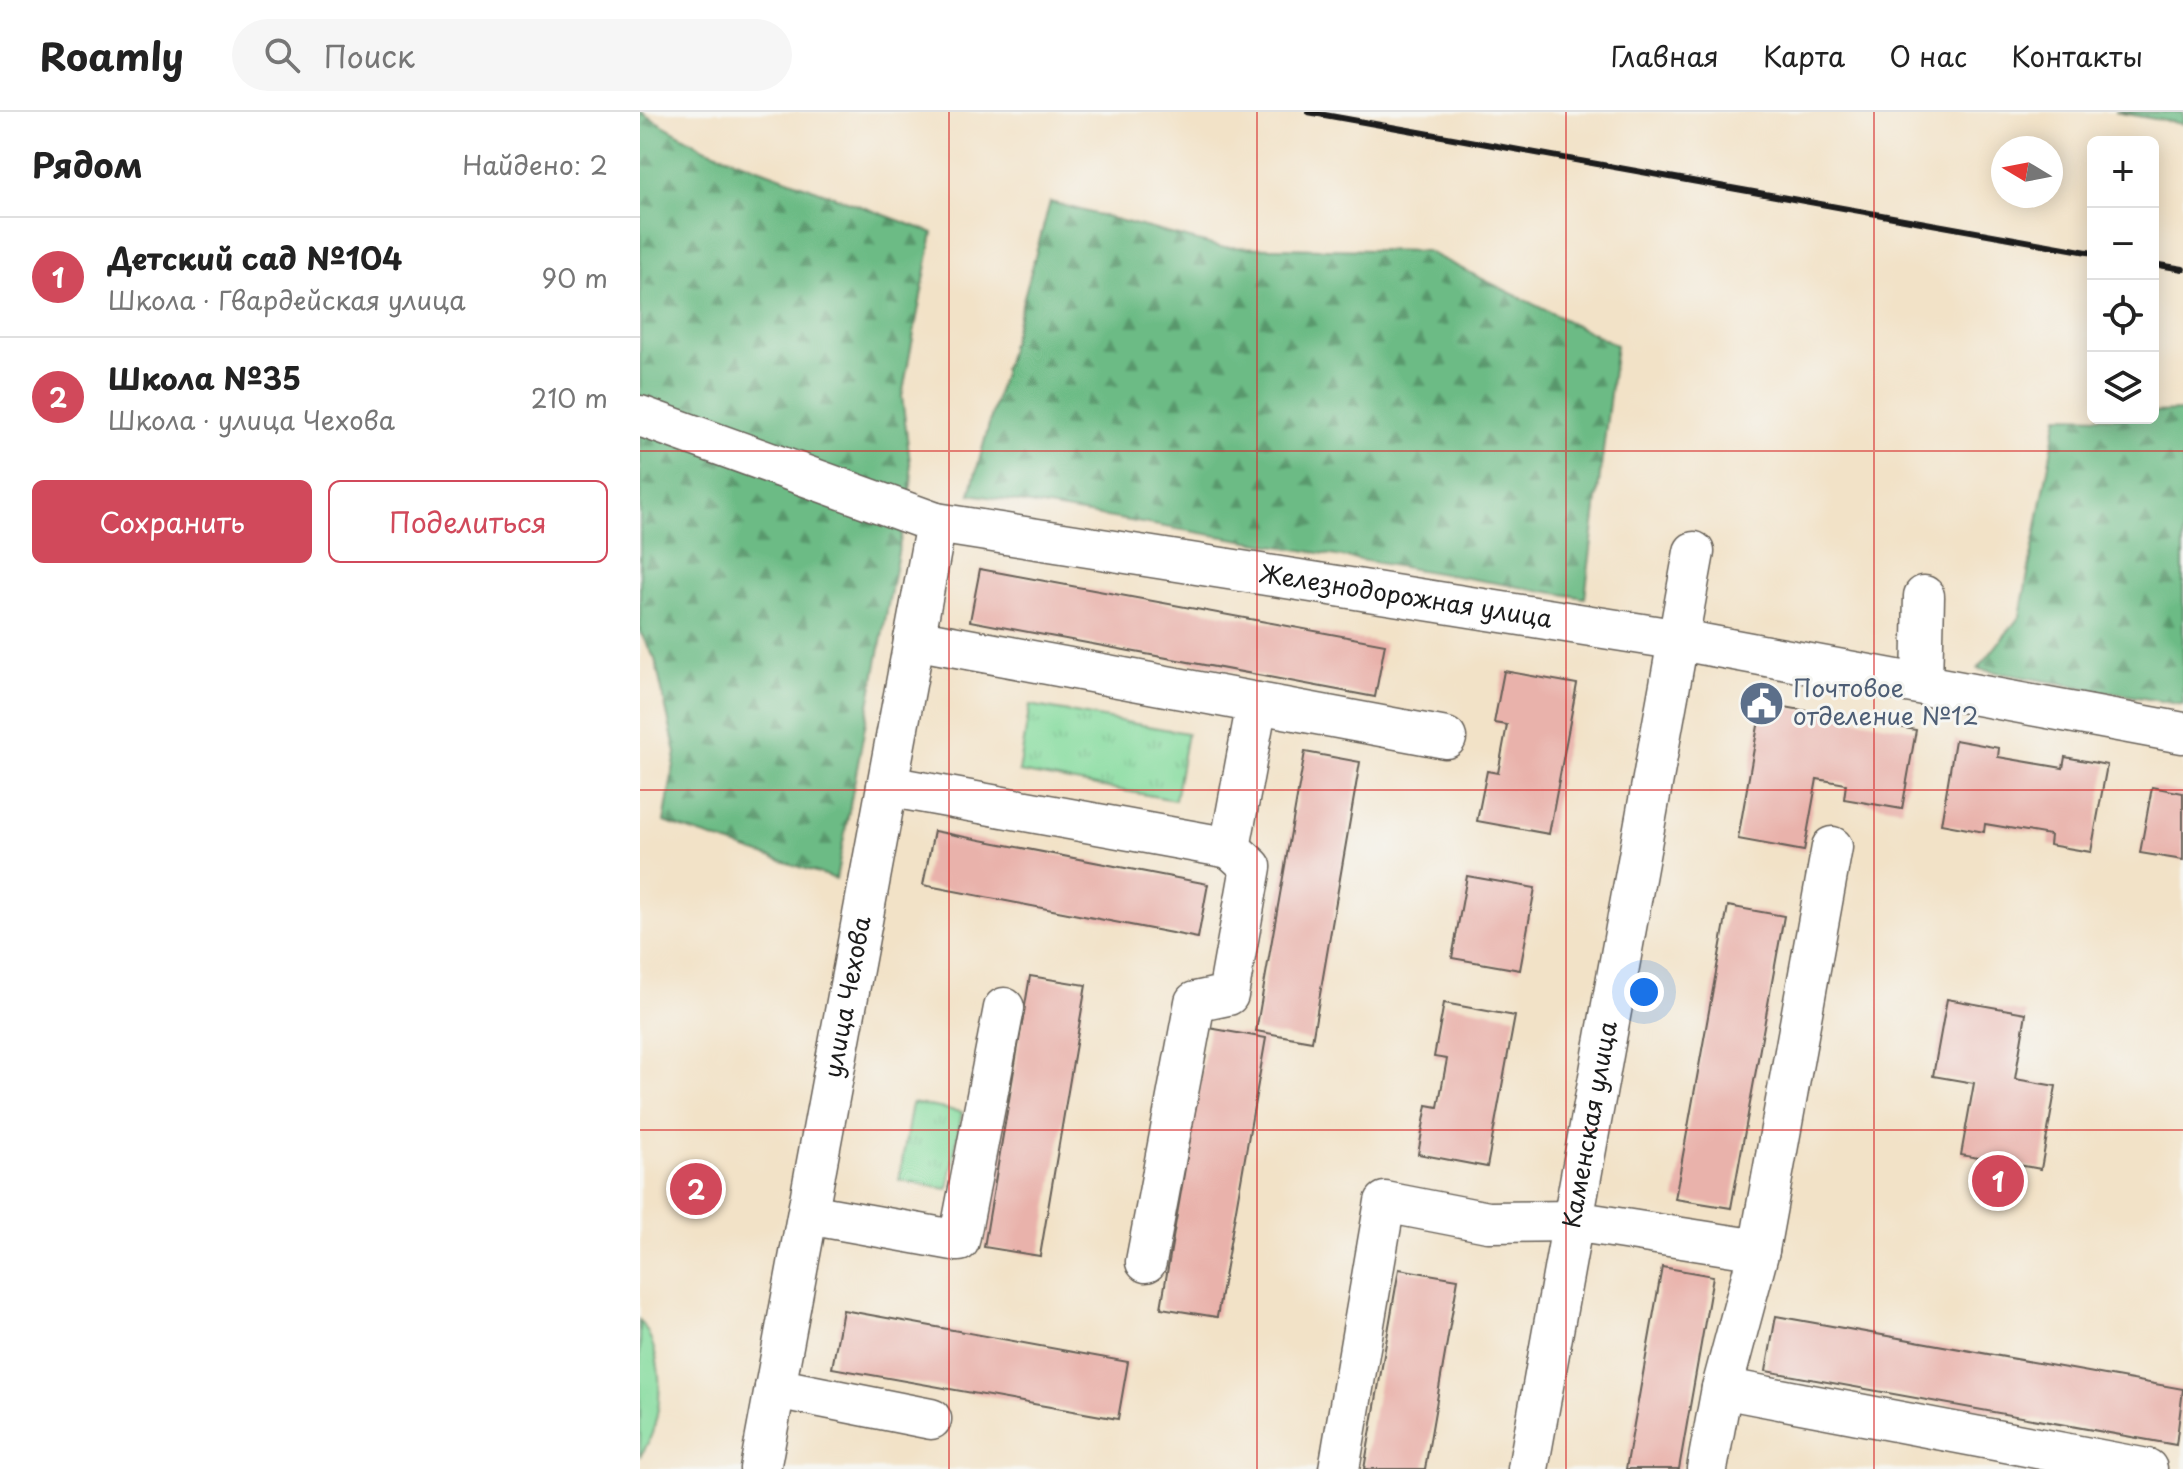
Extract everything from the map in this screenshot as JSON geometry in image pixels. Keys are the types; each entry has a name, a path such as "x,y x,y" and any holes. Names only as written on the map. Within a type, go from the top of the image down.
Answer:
{"street":[{"name":"Железнодорожная улица","path":"640,416 936,523 1680,640 2183,733"},
{"name":"улица Чехова","path":"760,1469 936,523"},
{"name":"Каменская улица","path":"1528,1469 1694,552"},
{"path":"1922,684 1924,596"},
{"path":"914,639 1446,738"},
{"path":"1230,848 1257,703"},
{"path":"887,786 1230,848 1251,867 1228,995 1195,1002 1146,1262"},
{"path":"1707,1469 1722,1388 1759,1250 1832,847"},
{"path":"808,1214 959,1241 1004,1008"},
{"path":"1339,1469 1385,1202 1488,1222 1573,1221 1759,1250"},
{"path":"775,1388 931,1419"},
{"path":"1722,1388 2147,1469"}],"green space":[{"path":"640,112 704,148 933,233 902,396 912,479 836,879 664,822 676,753 655,659 640,632"},
{"path":"2115,112 2183,112 2183,124"},
{"path":"1050,202 1220,247 1426,251 1616,345 1585,598 970,494"},
{"path":"2183,411 2183,705 1978,669 2020,616 2058,416 2087,417 2087,424 2159,424 2159,412"},
{"path":"1030,705 1187,733 1175,800 1019,772"},
{"path":"912,1103 962,1112 948,1189 899,1180"},
{"path":"640,1320 655,1351 660,1388 655,1425 640,1456"}],"building":[{"path":"980,569 1385,644 1375,697 970,621"},
{"path":"1504,671 1577,684 1549,834 1477,821 1487,771 1498,773 1507,725 1494,723"},
{"path":"1762,703 1916,730 1902,809 1844,799 1846,784 1817,779 1804,851 1738,839"},
{"path":"1955,740 1999,748 1998,757 2063,768 2065,757 2107,765 2091,852 2049,845 2050,835 1985,824 1984,832 1941,824"},
{"path":"1305,752 1360,762 1312,1041 1256,1031"},
{"path":"2152,787 2183,793 2183,860 2140,853"},
{"path":"934,831 1208,884 1198,938 923,885"},
{"path":"1467,876 1535,888 1520,970 1452,958"},
{"path":"1728,906 1784,916 1731,1208 1675,1199"},
{"path":"1030,976 1086,985 1040,1256 984,1247"},
{"path":"1947,999 2026,1013 2015,1079 2056,1086 2041,1169 1961,1155 1974,1083 1933,1076"},
{"path":"1444,1003 1515,1016 1487,1167 1418,1154 1427,1105 1438,1107 1447,1059 1434,1057"},
{"path":"1209,1028 1266,1038 1217,1317 1161,1308"},
{"path":"1662,1267 1713,1276 1679,1469 1626,1469"},
{"path":"1399,1269 1458,1279 1425,1469 1364,1469"},
{"path":"843,1310 1128,1362 1118,1419 832,1368"},
{"path":"1776,1316 2183,1389 2176,1445 1766,1371"}],"railway":[{"path":"1308,112 2087,252"},
{"path":"2159,265 2183,269"}],"place":[{"name":"Почтовое отделение №12","path":"1762,703"},
{"name":"Детский сад №104","path":"1998,1181"},
{"name":"Школа №35","path":"696,1189"}]}
